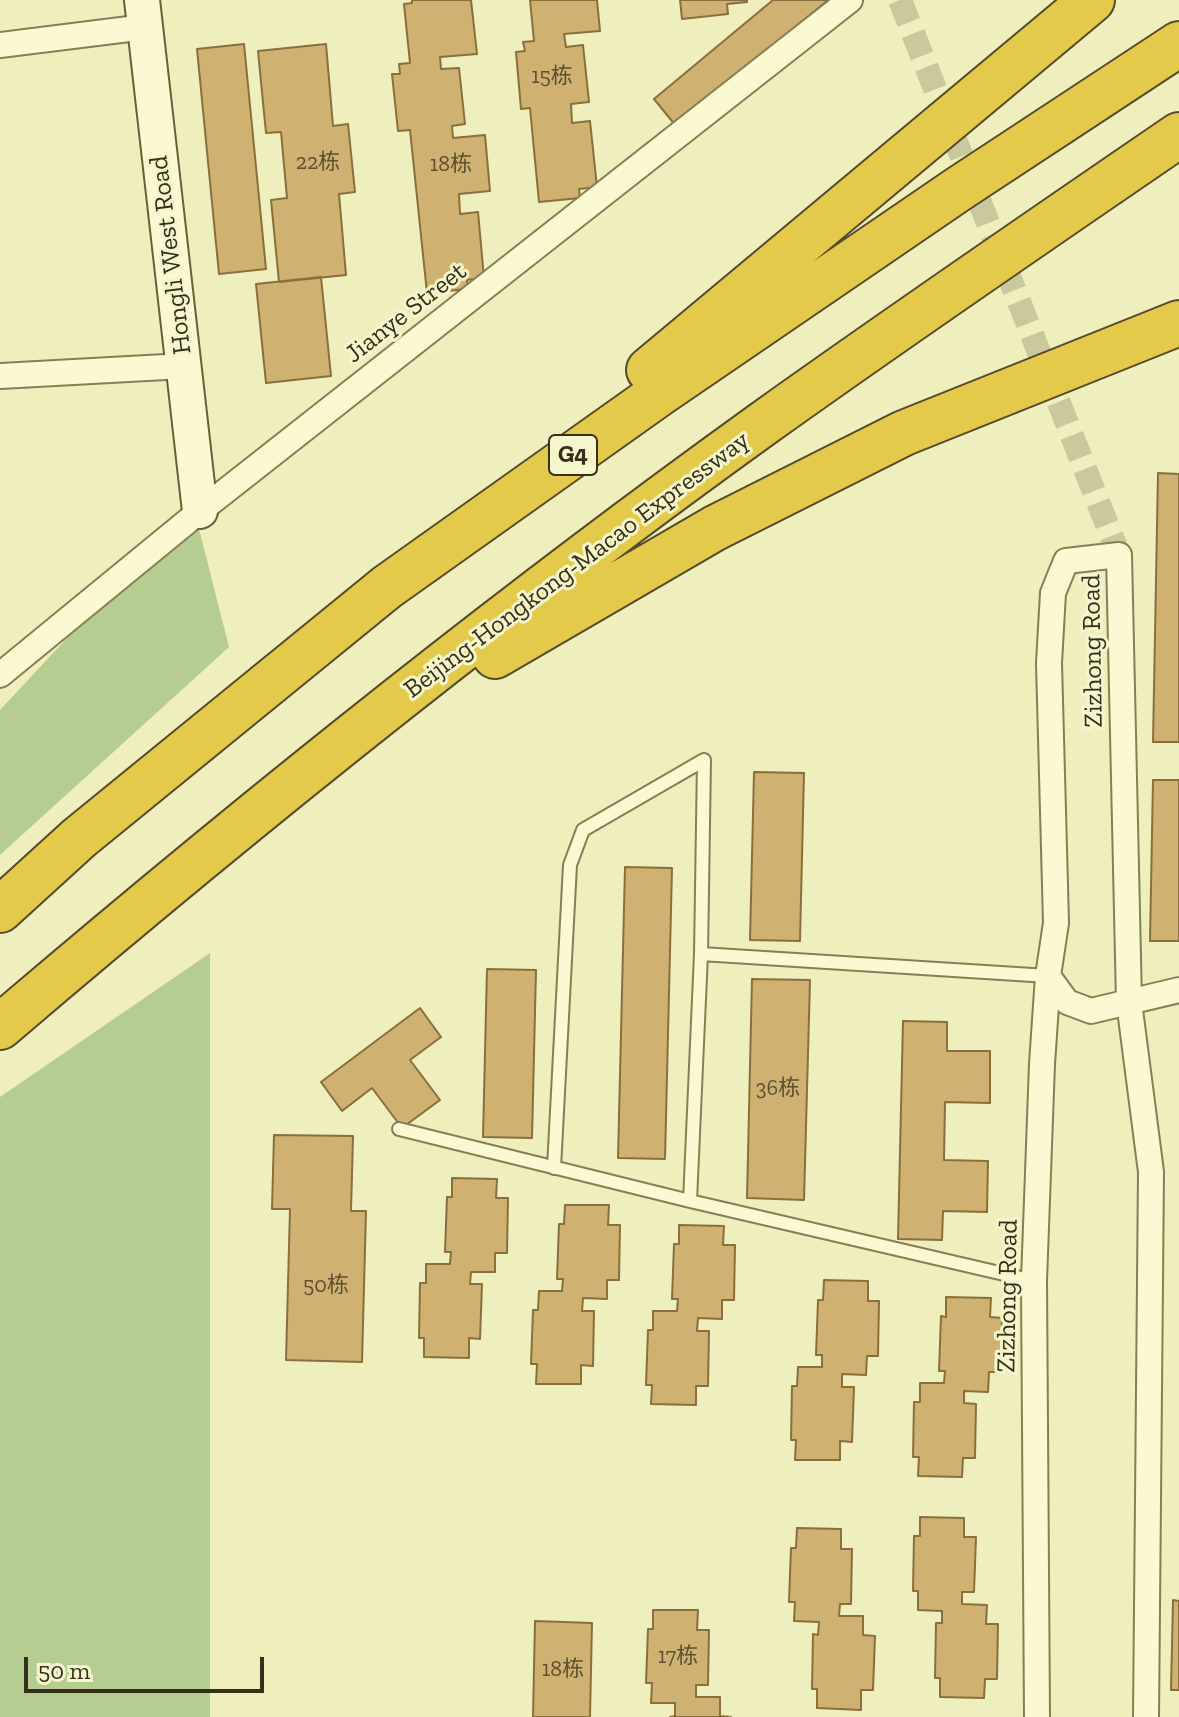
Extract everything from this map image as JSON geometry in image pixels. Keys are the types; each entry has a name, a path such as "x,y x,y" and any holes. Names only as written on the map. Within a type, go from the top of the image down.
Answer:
{"highway":[{"path":"387,587 1092,0"},
{"name":"G4","path":"0,910 79,838 387,587 660,393 1179,44"},
{"name":"Beijing-Hongkong-Macao Expressway","path":"0,1027 312,768 525,602 761,425 971,276 1179,135"},
{"path":"312,768 560,616 715,528 802,483 904,433 1179,323"}],"main road":[{"name":"Hongli West Road","path":"144,14 200,511"}],"street":[{"name":"Jianye Street","path":"0,675 200,511 850,0"},
{"path":"0,45 144,14"},
{"path":"0,376 184,366"},
{"name":"Zizhong Road","path":"1035,1716 1034,1281 1042,1064 1048,976 1056,923 1049,663 1053,593 1066,561 1119,555 1129,1002 1151,1172 1146,1717"},
{"path":"1048,976 1067,1002 1091,1011 1179,990"},
{"path":"1035,1716 1053,1717"}],"lane":[{"path":"554,1168 570,865 583,830 704,760 701,954 690,1201"},
{"path":"701,954 1048,976"},
{"path":"399,1129 1034,1281"}],"green space":[{"path":"199,529 229,647 0,855 0,710 68,637"},
{"path":"210,953 210,1717 0,1717 0,1097"}],"building":[{"path":"412,0 471,0 477,54 440,57 441,69 459,68 465,124 452,126 453,138 485,135 490,191 459,194 460,214 478,212 484,278 467,280 468,289 427,293 410,130 398,131 392,74 400,74 399,64 410,63 404,4 412,3"},
{"path":"530,0 597,0 600,31 564,34 566,47 583,45 589,102 571,104 572,123 590,121 597,187 579,189 580,198 539,202 530,108 521,109 516,52 525,51 523,42 534,41"},
{"path":"680,0 747,2 727,4 728,14 682,19"},
{"path":"773,0 828,0 676,126 654,99"},
{"path":"244,44 266,269 219,274 197,49"},
{"path":"326,44 333,126 348,124 355,192 339,194 346,275 279,282 271,200 287,198 281,132 266,133 258,51"},
{"path":"321,277 331,376 266,383 256,284"},
{"path":"1158,473 1179,474 1179,742 1153,742"},
{"path":"754,772 804,773 800,941 750,940"},
{"path":"1153,780 1179,780 1179,941 1150,941"},
{"path":"625,867 672,868 665,1159 618,1158"},
{"path":"487,969 536,970 532,1138 483,1137"},
{"path":"752,979 810,980 804,1200 747,1198"},
{"path":"420,1008 441,1037 410,1060 440,1100 402,1128 372,1088 342,1111 321,1082"},
{"path":"903,1021 947,1022 947,1051 990,1051 990,1103 945,1102 944,1160 988,1161 987,1212 943,1211 942,1240 898,1239"},
{"path":"274,1135 353,1136 351,1211 366,1211 362,1362 286,1360 290,1209 272,1209"},
{"path":"452,1178 497,1179 496,1198 508,1198 507,1253 495,1253 495,1272 471,1272 470,1284 482,1284 480,1339 469,1338 469,1358 424,1357 424,1338 419,1338 420,1283 426,1283 426,1264 450,1264 451,1252 445,1252 447,1197 452,1197"},
{"path":"565,1205 609,1205 608,1225 620,1225 619,1280 607,1280 607,1299 583,1298 582,1311 594,1311 593,1366 581,1365 581,1384 536,1384 537,1364 531,1364 533,1310 538,1310 539,1291 562,1291 563,1279 557,1279 559,1224 564,1224"},
{"path":"679,1225 724,1226 723,1245 735,1245 734,1300 722,1300 722,1319 698,1318 697,1331 709,1331 708,1386 696,1386 696,1405 651,1404 652,1385 646,1385 648,1330 653,1330 653,1311 677,1311 678,1299 672,1299 674,1244 679,1244"},
{"path":"824,1280 868,1281 868,1301 879,1301 878,1356 867,1356 866,1375 842,1374 842,1387 854,1387 852,1442 840,1441 840,1460 795,1460 796,1440 791,1440 792,1386 797,1386 798,1367 822,1367 822,1355 816,1355 818,1300 823,1300"},
{"path":"946,1297 991,1298 990,1317 1002,1318 1001,1372 989,1372 988,1392 964,1391 964,1403 976,1404 975,1458 963,1458 962,1477 918,1476 919,1457 913,1457 914,1402 920,1402 920,1383 944,1383 945,1371 939,1371 941,1316 946,1317"},
{"path":"920,1517 964,1518 964,1537 976,1537 974,1592 962,1592 962,1604 987,1605 986,1624 998,1624 997,1679 985,1679 984,1698 940,1697 940,1678 935,1678 936,1623 942,1623 942,1611 918,1610 918,1591 913,1591 914,1536 920,1536"},
{"path":"797,1528 841,1529 841,1549 852,1549 851,1604 840,1604 839,1616 863,1616 863,1635 875,1636 873,1690 861,1690 861,1710 817,1708 817,1689 812,1689 813,1634 818,1635 819,1622 794,1621 795,1602 789,1602 791,1548 796,1548"},
{"path":"1173,1600 1179,1601 1179,1690 1171,1690"},
{"path":"653,1610 698,1610 697,1630 709,1630 708,1685 696,1685 696,1697 720,1697 720,1716 731,1717 670,1717 675,1716 675,1703 651,1703 652,1683 646,1683 648,1629 653,1629"},
{"path":"535,1621 592,1623 590,1717 533,1717"}],"tunnel":[{"path":"900,0 1119,555"}]}
